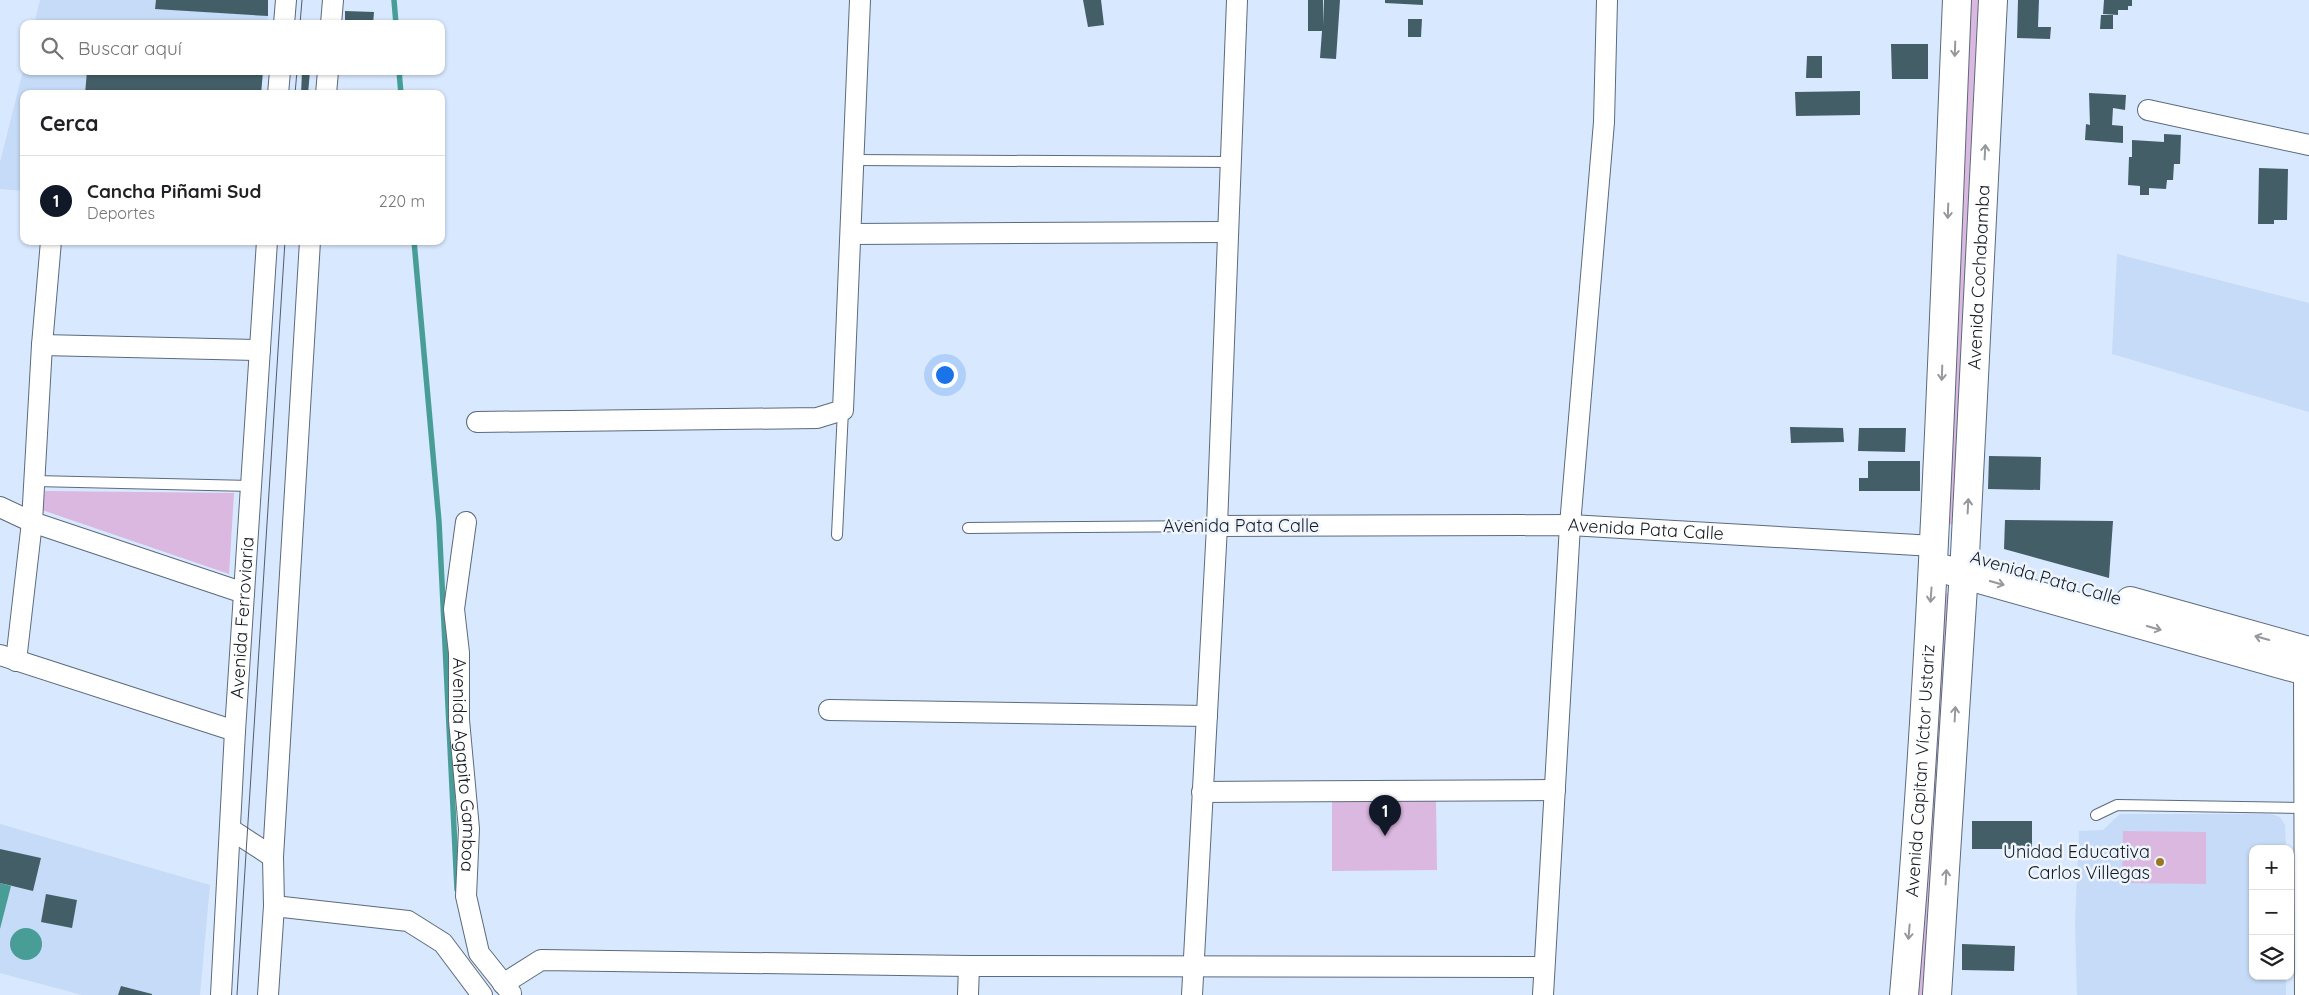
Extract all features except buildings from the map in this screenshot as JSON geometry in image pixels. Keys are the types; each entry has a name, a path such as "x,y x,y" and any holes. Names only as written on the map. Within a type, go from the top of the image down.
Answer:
{"main road":[{"name":"Avenida Cochabamba","path":"1934,556 1957,0"},
{"name":"Avenida Cochabamba","path":"1964,564 1993,0"},
{"name":"Avenida Pata Calle","path":"1934,556 2307,664"},
{"name":"Avenida Capitan Víctor Ustariz","path":"1904,995 1912,903 1934,556"},
{"name":"Avenida Capitan Víctor Ustariz","path":"1937,995 1964,564"}],"street":[{"path":"284,20 286,0"},
{"path":"331,20 333,0"},
{"path":"477,422 817,418 843,410 860,0"},
{"path":"1192,995 1217,526 1237,0"},
{"path":"1543,995 1570,525 1604,122 1607,0"},
{"path":"278,90 280,75"},
{"path":"326,90 328,75"},
{"path":"2148,110 2309,145"},
{"path":"850,234 1227,232"},
{"path":"51,245 42,345 32,522 8,658 235,731"},
{"name":"Avenida Ferroviaria","path":"221,995 235,731 267,245"},
{"path":"268,995 274,906 273,857 310,245"},
{"path":"42,345 260,350"},
{"path":"0,507 32,522 244,593"},
{"name":"Avenida Agapito Gamboa","path":"466,522 454,609 459,653 459,720 469,828 466,896 479,953 508,990"},
{"name":"Avenida Pata Calle","path":"1217,526 1570,525 1934,556"},
{"path":"2305,995 2304,808 2307,664"},
{"path":"829,710 1207,716"},
{"path":"1202,792 1556,790"},
{"path":"230,829 273,857"},
{"path":"274,906 408,921 443,943 482,995"},
{"path":"508,990 541,960 969,966 1544,967"},
{"path":"968,995 969,966"}],"lane":[{"path":"853,160 1230,162"},
{"path":"837,535 843,410"},
{"path":"35,481 251,486"},
{"name":"Avenida Pata Calle","path":"968,528 1217,526"},
{"path":"2096,815 2117,805 2304,808"}],"shaded area":[{"path":"40,0 268,0 268,20 35,20"},
{"path":"1970,0 1981,0 1957,525 1946,524"},
{"path":"22,75 263,75 261,90 20,90 20,191 0,189 0,162"},
{"path":"2117,254 2309,303 2309,412 2112,354"},
{"path":"45,491 234,493 229,574 42,510"},
{"path":"1941,593 1952,593 1925,995 1915,995"},
{"path":"1436,800 1437,870 1332,871 1332,801"},
{"path":"2120,814 2270,814 2280,817 2285,825 2286,845 2249,845 2249,980 2286,980 2286,995 2077,995 2075,921 2079,831 2103,830"},
{"path":"0,824 210,885 200,995 82,995 0,973"},
{"path":"2123,831 2206,832 2206,884 2122,883"},
{"path":"0,883 11,886 0,929"},
{"path":"26,928 38,932 42,944 38,956 26,960 14,956 10,944 14,932"}],"waterway":[{"path":"394,0 396,20"},
{"path":"399,75 401,90"},
{"path":"414,245 439,522 457,889"}],"tram line":[{"path":"300,20 302,0"},
{"path":"295,90 297,75"},
{"path":"237,995 285,245"}],"place":[{"name":"Cancha Piñami Sud","path":"1385,836"},
{"name":"Unidad Educativa Carlos Villegas","path":"2160,862"}]}
